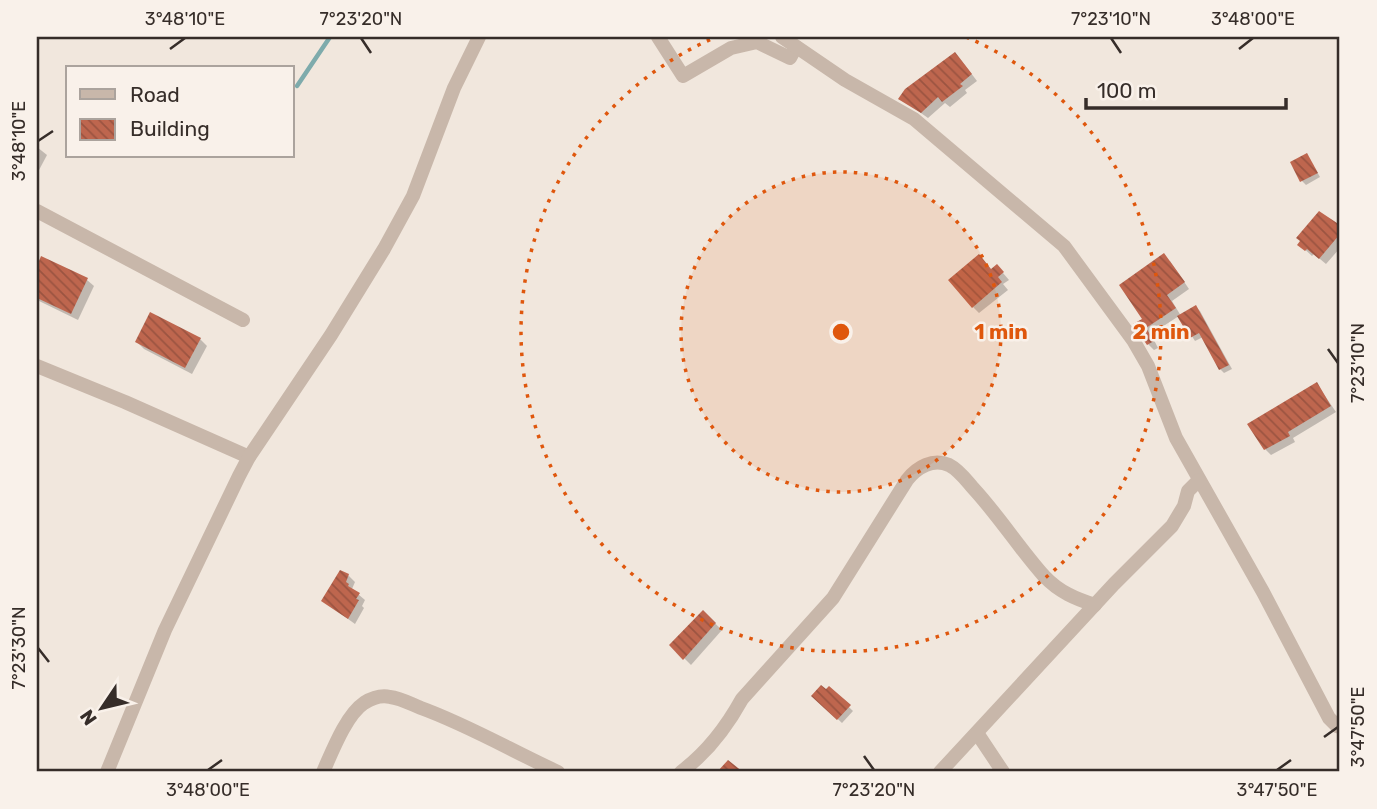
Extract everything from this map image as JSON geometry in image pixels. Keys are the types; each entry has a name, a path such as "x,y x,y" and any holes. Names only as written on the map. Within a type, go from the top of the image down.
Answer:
{"street":[{"path":"107,772 165,630 249,457 331,335 384,249 413,196 454,88 479,37"},
{"path":"658,37 683,76 731,48 757,42 790,58 796,47"},
{"path":"782,37 845,80 914,119 1064,246 1133,340 1148,366 1176,438 1263,592 1329,718 1340,727"},
{"path":"37,211 243,320"},
{"path":"37,366 249,457"},
{"path":"681,772 695,762 721,734 742,699 833,598 899,491 915,470 925,465 949,465 961,474 996,513 1044,576 1066,594 1096,606"},
{"path":"940,772 1172,526 1184,506 1188,491 1199,480"},
{"path":"323,772 355,711 378,696 391,696 446,717 558,772"},
{"path":"977,733 1003,772"}],"building":[{"path":"955,52 972,74 960,84 963,86 942,102 938,97 921,113 898,99 905,89"},
{"path":"1307,153 1318,173 1300,182 1290,162"},
{"path":"1319,211 1340,225 1340,234 1319,259 1297,245 1300,241 1296,238"},
{"path":"1164,253 1185,282 1167,295 1176,308 1146,328 1154,341 1147,345 1133,324 1142,319 1119,285"},
{"path":"979,254 991,269 997,264 1004,272 998,277 1002,282 972,308 948,280"},
{"path":"41,256 88,278 71,314 37,298 37,266"},
{"path":"1196,305 1229,365 1219,370 1199,333 1190,338 1177,316"},
{"path":"150,312 201,338 185,368 135,342"},
{"path":"1317,382 1331,406 1288,432 1290,436 1264,450 1247,424"},
{"path":"340,570 349,574 346,582 348,586 360,593 348,619 321,601"},
{"path":"703,610 716,623 683,660 669,645"},
{"path":"821,685 826,689 829,686 851,705 837,720 811,696"},
{"path":"728,760 743,772 717,772"}],"waterway":[{"path":"297,86 330,37"}]}
